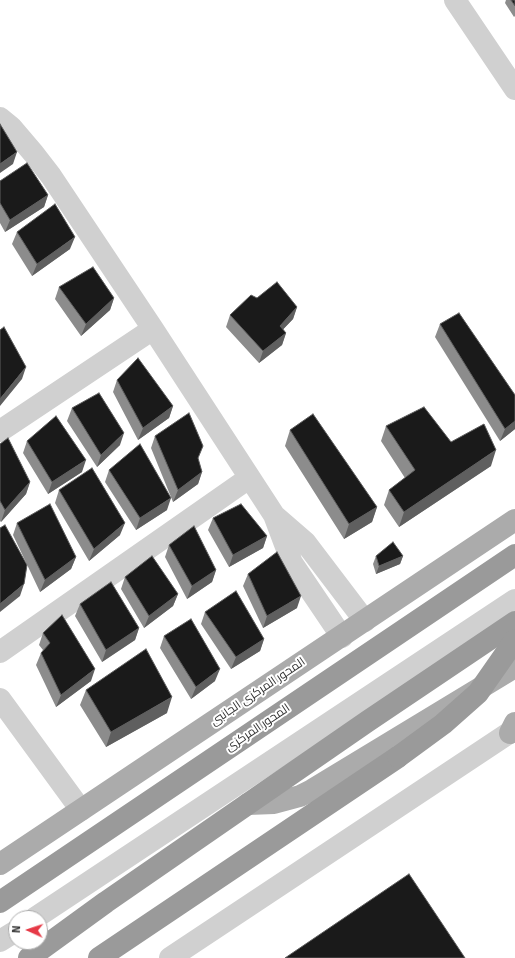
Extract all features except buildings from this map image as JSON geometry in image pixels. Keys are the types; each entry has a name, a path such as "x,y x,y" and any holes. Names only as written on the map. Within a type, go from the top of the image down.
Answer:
{"highway":[{"name":"المحور المركزى","path":"0,902 515,555"},
{"path":"29,958 106,902 515,622"},
{"path":"99,958 398,757 443,724 478,693 515,640"}],"main road":[{"name":"المحور المركزى الجانبى","path":"0,864 515,520"},
{"path":"248,804 274,803 300,796 312,790 515,668"}],"street":[{"path":"455,0 515,89"},
{"path":"0,118 11,127 51,176 153,329 274,515 292,563 342,636"},
{"path":"0,431 153,329"},
{"path":"0,652 249,478"},
{"path":"274,515 305,542 365,621"},
{"path":"47,910 515,600"},
{"path":"0,699 81,810"},
{"path":"170,958 513,728"}]}
